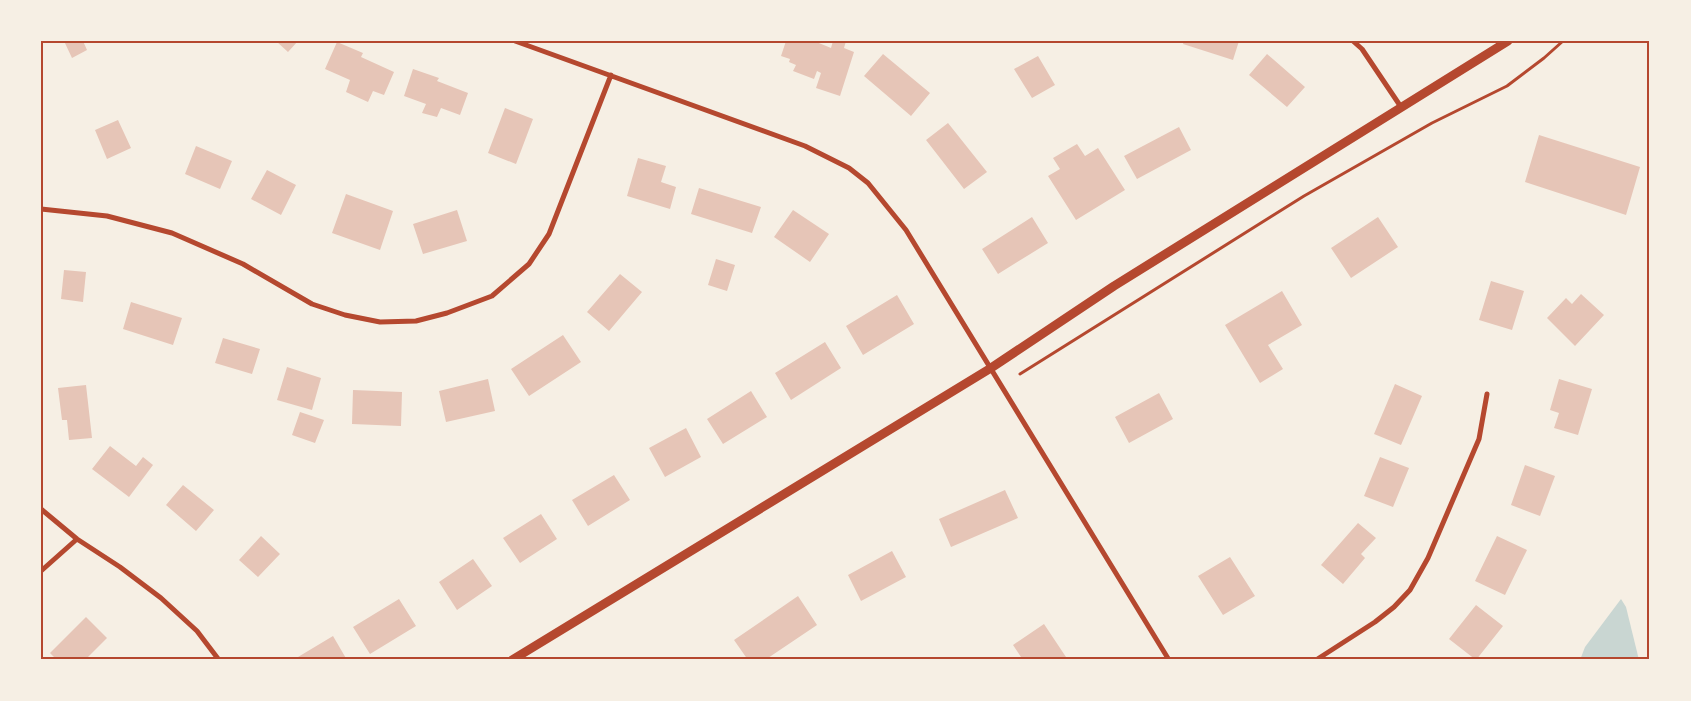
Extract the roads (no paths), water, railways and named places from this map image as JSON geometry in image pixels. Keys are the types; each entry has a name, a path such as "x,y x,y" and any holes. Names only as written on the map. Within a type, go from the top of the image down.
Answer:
{"street":[{"path":"515,41 805,146 849,168 872,188 906,230 1169,660"},
{"path":"1354,41 1362,49 1401,107"},
{"path":"512,660 991,368 1114,286 1508,41"},
{"path":"41,208 107,216 172,233 243,264 312,304 344,315 380,322 416,320 440,315 492,296 529,264 549,234 610,75"},
{"path":"1316,660 1375,622 1394,607 1410,590 1428,558 1478,439 1487,394"},
{"path":"41,509 76,540 120,567 161,598 197,631 218,660"},
{"path":"41,571 76,540"}]}
